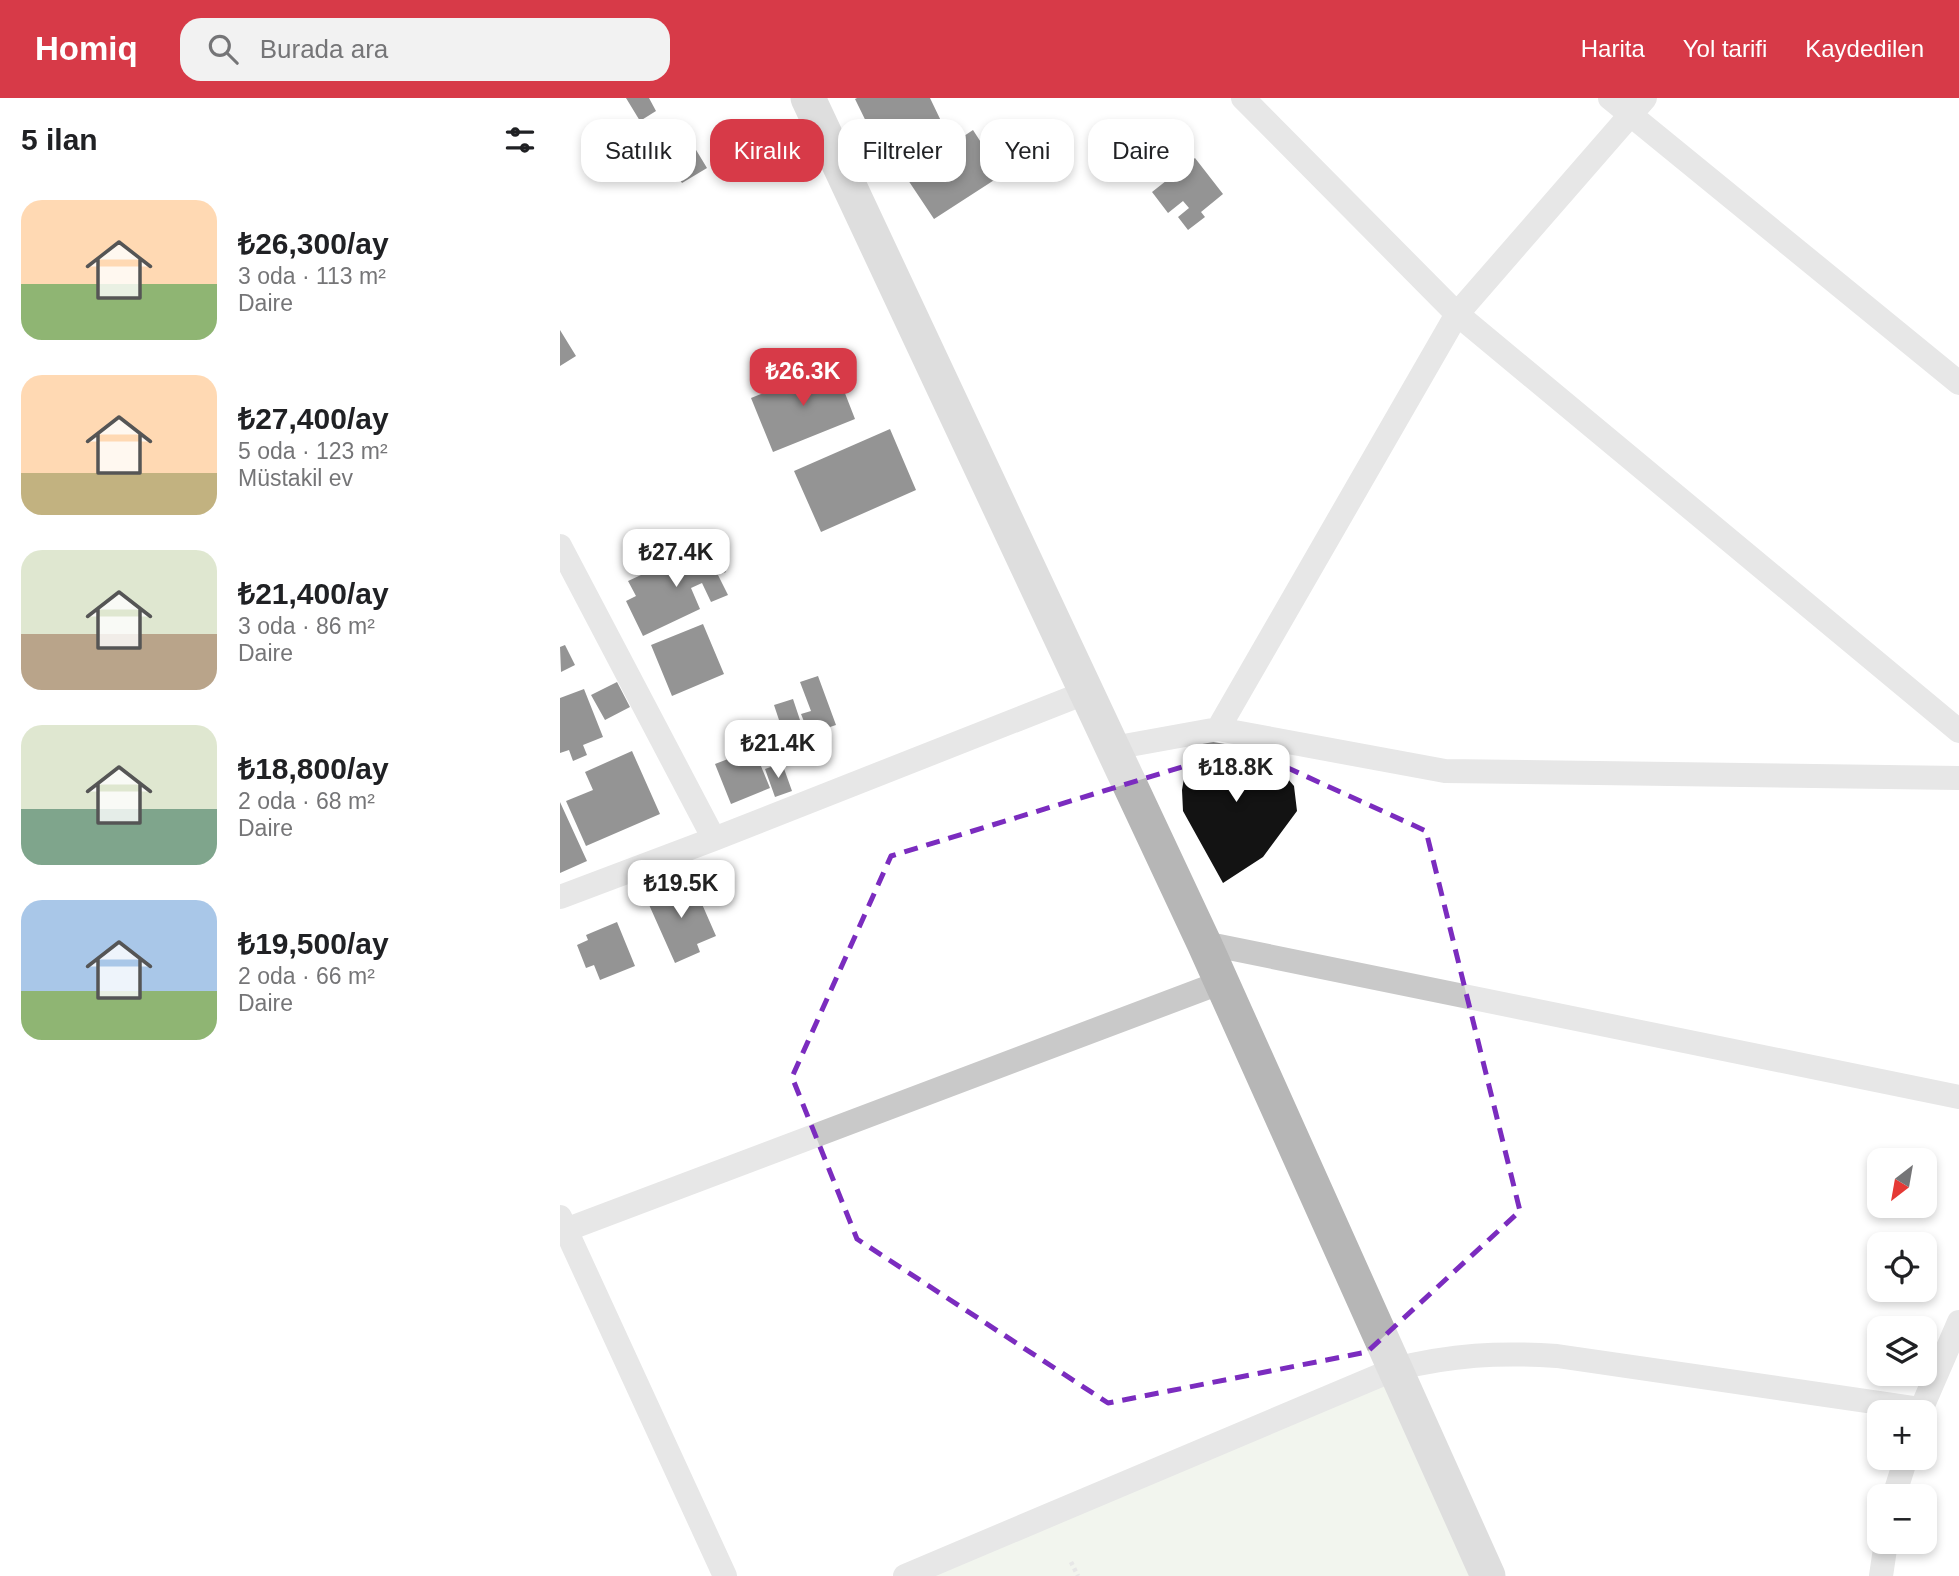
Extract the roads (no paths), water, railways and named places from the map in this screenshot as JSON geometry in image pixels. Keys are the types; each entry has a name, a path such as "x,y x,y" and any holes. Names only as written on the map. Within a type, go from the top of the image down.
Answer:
{"main road":[{"path":"808,98 1222,982 1488,1576"}],"street":[{"path":"1243,98 1457,314 1959,730"},
{"path":"1610,98 1638,107 1959,383"},
{"path":"1218,729 1457,314 1638,107"},
{"path":"560,546 713,839"},
{"path":"560,897 1087,692"},
{"path":"1113,748 1218,729 1445,771 1959,778"},
{"path":"1204,943 1959,1097"},
{"path":"725,1576 562,1226 1222,982"},
{"path":"1925,1400 1959,1322"},
{"path":"912,1575 1395,1369 1457,1356 1523,1353 1556,1356 1867,1403"},
{"path":"1881,1576 1884,1554"}]}
